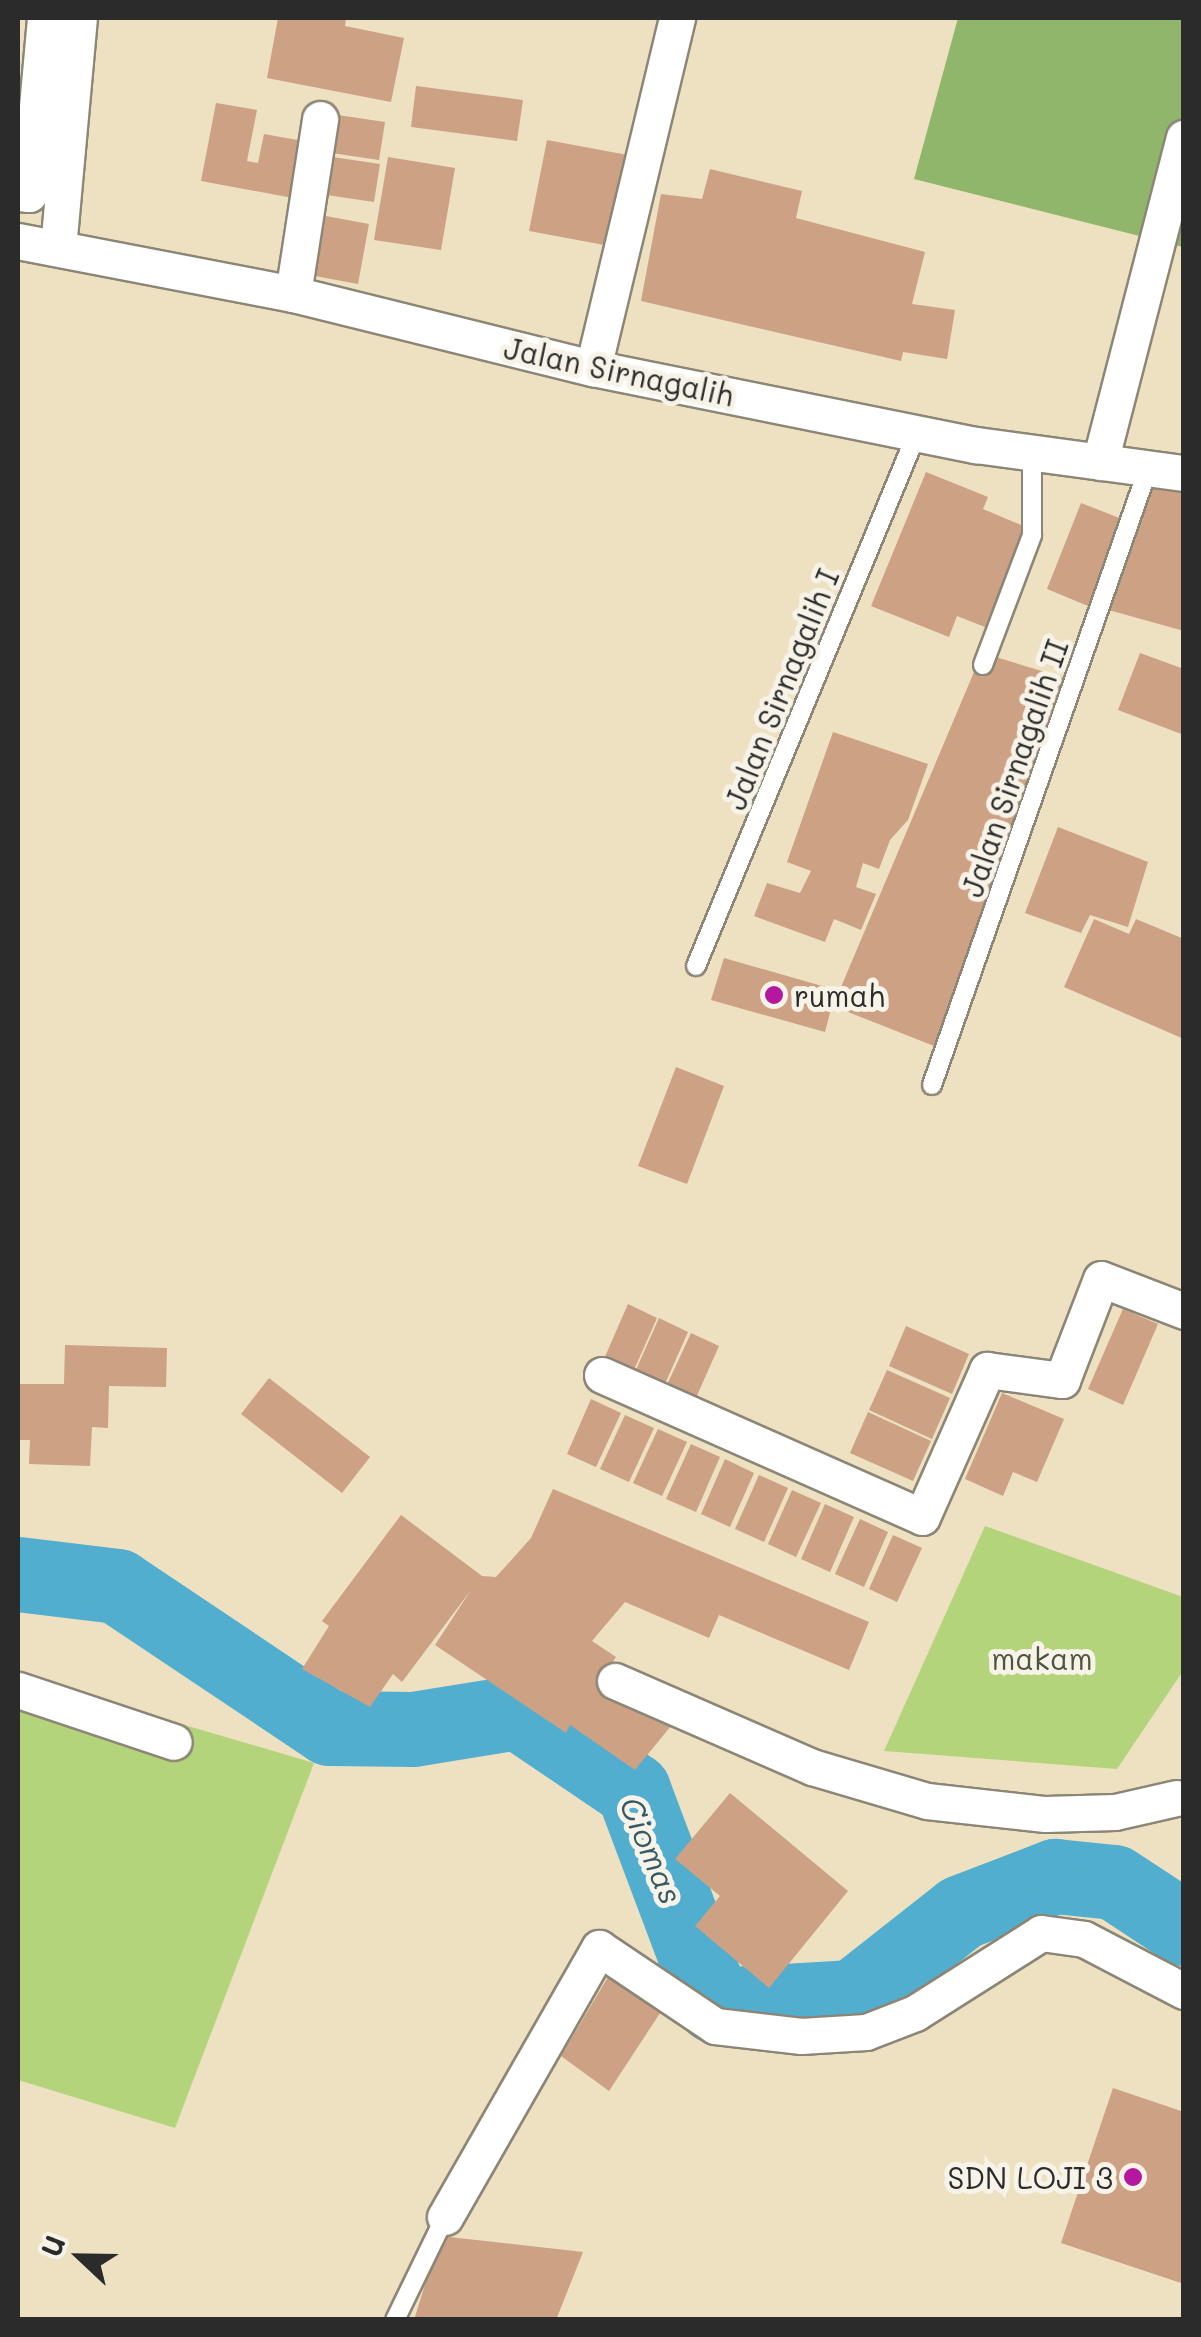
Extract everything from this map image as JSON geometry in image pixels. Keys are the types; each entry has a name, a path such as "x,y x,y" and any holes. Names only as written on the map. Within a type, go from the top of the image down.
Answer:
{"street":[{"path":"18,193 29,194 45,18"},
{"path":"58,248 79,18"},
{"path":"593,368 677,18"},
{"path":"293,294 320,119"},
{"path":"1100,462 1184,138"},
{"name":"Jalan Sirnagalih","path":"18,241 293,294 593,368 917,434 1184,472"},
{"path":"602,1375 922,1517 987,1370 1062,1380 1100,1279 1184,1311"},
{"path":"615,1682 812,1767 926,1801 1045,1814 1115,1812 1181,1792"},
{"path":"18,1690 174,1742"},
{"path":"445,2217 598,1948 715,2026 801,2036 866,2032 915,2013 1041,1933 1084,1939 1184,1992"}],"lane":[{"name":"Jalan Sirnagalih I","path":"696,966 917,434"},
{"path":"983,665 1032,535 1032,453"},
{"name":"Jalan Sirnagalih II","path":"932,1085 1148,469"},
{"path":"395,2320 445,2217"}],"green space":[{"path":"958,18 1183,18 1183,247 914,179"},
{"name":"makam","path":"985,1526 1183,1597 1183,1671 1117,1769 884,1751"},
{"path":"18,1676 314,1763 175,2128 18,2080"}],"building":[{"path":"278,18 346,18 345,26 404,38 391,102 267,78"},
{"path":"416,86 523,100 517,141 411,127"},
{"path":"216,103 257,110 247,161 258,163 264,134 303,141 293,198 201,181"},
{"path":"331,114 385,122 379,160 325,152"},
{"path":"547,140 633,156 615,247 529,231"},
{"path":"326,156 380,164 374,202 320,194"},
{"path":"388,157 455,168 441,250 374,240"},
{"path":"710,169 802,191 796,218 925,252 912,304 955,310 947,359 903,352 901,361 641,301 661,194 702,199"},
{"path":"315,214 369,224 358,284 304,274"},
{"path":"926,472 988,497 983,509 1026,527 985,627 957,616 949,637 871,606"},
{"path":"1151,476 1184,485 1184,631 1105,609"},
{"path":"1081,503 1122,519 1088,606 1047,589"},
{"path":"1140,653 1184,669 1184,735 1118,710"},
{"path":"989,655 1071,680 939,1048 833,1006 974,672 980,674"},
{"path":"833,732 928,764 908,820 890,840 879,869 863,863 856,887 876,894 861,930 834,919 825,942 754,916 767,883 800,893 811,871 787,862"},
{"path":"1058,827 1148,862 1128,927 1090,915 1081,933 1025,913"},
{"path":"1094,919 1129,934 1136,919 1184,939 1184,1039 1064,987"},
{"name":"rumah","path":"724,958 836,990 825,1032 711,1000"},
{"path":"676,1067 724,1086 687,1184 638,1166"},
{"path":"628,1304 657,1318 633,1372 604,1359"},
{"path":"1123,1309 1158,1324 1123,1405 1088,1389"},
{"path":"659,1318 688,1332 664,1386 635,1372"},
{"path":"906,1326 969,1354 952,1394 889,1366"},
{"path":"691,1333 719,1346 695,1400 666,1387"},
{"path":"65,1345 167,1348 166,1387 109,1386 108,1428 92,1427 90,1466 29,1464 30,1440 18,1440 18,1384 64,1384"},
{"path":"887,1370 950,1398 932,1439 869,1410"},
{"path":"269,1378 370,1457 342,1493 241,1414"},
{"path":"1002,1393 1064,1419 1037,1482 1013,1472 1003,1496 965,1479"},
{"path":"591,1399 621,1413 596,1467 567,1454"},
{"path":"868,1412 931,1441 913,1481 850,1453"},
{"path":"625,1415 654,1428 629,1482 600,1469"},
{"path":"658,1429 687,1442 662,1496 633,1483"},
{"path":"691,1444 720,1457 696,1512 666,1499"},
{"path":"725,1459 754,1473 730,1527 701,1514"},
{"path":"759,1475 788,1488 764,1542 735,1529"},
{"path":"553,1489 869,1622 849,1670 719,1615 709,1638 625,1602 592,1641 616,1657 601,1680 675,1721 635,1770 570,1725 566,1733 435,1645 471,1590 402,1682 393,1674 370,1707 302,1669 329,1626 322,1621 401,1515 482,1576 496,1577 531,1538"},
{"path":"792,1490 821,1503 796,1557 768,1544"},
{"path":"825,1504 854,1517 830,1572 801,1559"},
{"path":"860,1519 888,1532 864,1587 835,1574"},
{"path":"893,1535 922,1548 897,1602 869,1589"},
{"path":"730,1793 848,1891 769,1988 695,1926 720,1896 675,1859"},
{"path":"608,1977 664,2007 609,2091 561,2056"},
{"name":"SDN LOJI 3","path":"1113,2088 1184,2112 1184,2284 1061,2243"},
{"path":"440,2236 583,2252 556,2320 414,2320"}],"waterway":[{"name":"Ciomas","path":"18,1574 117,1586 329,1728 413,1729 518,1712 633,1790 714,2005 853,1997 961,1912 1055,1876 1114,1882 1184,1928"}],"place":[{"name":"rumah","path":"774,995"},
{"name":"SDN LOJI 3","path":"1133,2177"}]}
